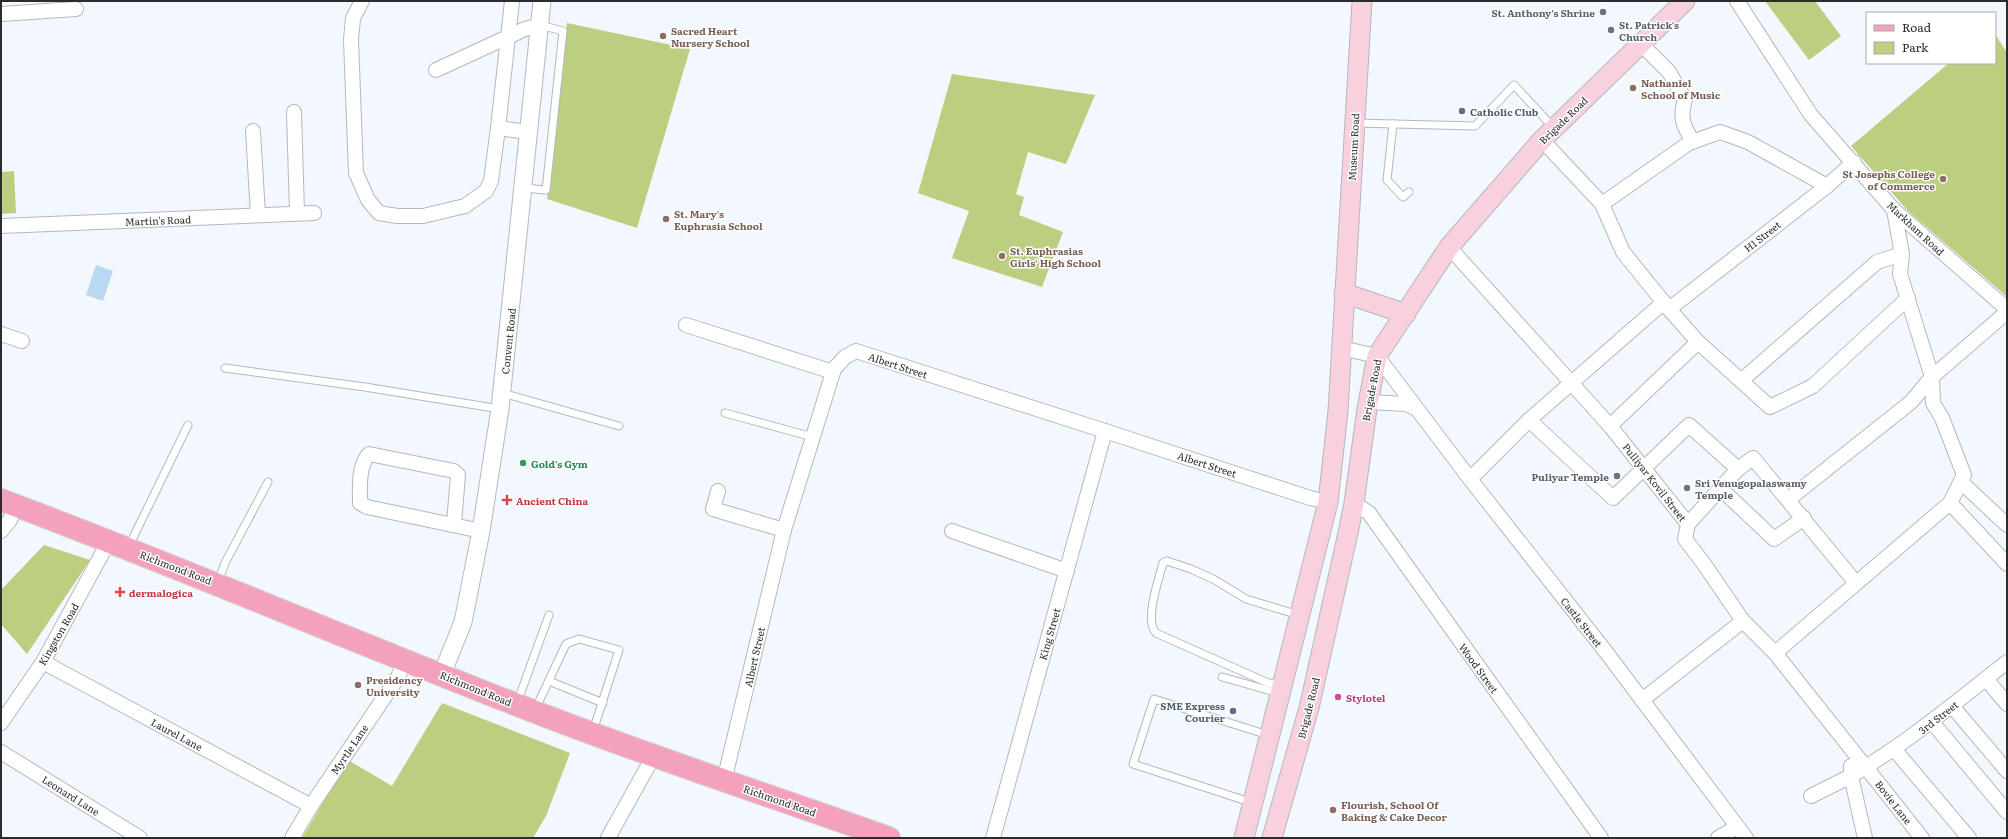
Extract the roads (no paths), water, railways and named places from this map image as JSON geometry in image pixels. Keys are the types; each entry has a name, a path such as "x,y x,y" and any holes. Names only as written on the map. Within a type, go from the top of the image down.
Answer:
{"main road":[{"name":"Museum Road","path":"1344,293 1362,1"},
{"name":"Brigade Road","path":"1272,838 1309,708 1354,502 1377,356 1450,247 1548,134 1686,1"},
{"path":"1244,838 1328,502 1336,430 1344,293 1406,314"},
{"name":"Richmond Road","path":"8,502 119,544 592,734 653,757 889,838"}],"street":[{"path":"362,1 353,18 351,40 356,173 368,200 380,213 396,216 424,216 465,206 486,190 491,181 498,128 506,39 512,1"},
{"name":"Convent Road","path":"442,674 463,622 481,531 501,401 542,1"},
{"name":"Markham Road","path":"1737,1 1811,115 1854,162 1894,210 2007,309"},
{"path":"1,14 76,10"},
{"path":"436,70 525,29 540,25"},
{"path":"1642,45 1669,72 1685,100 1683,107 1683,125 1693,142"},
{"path":"294,112 297,213"},
{"path":"498,128 528,132"},
{"path":"253,131 258,215"},
{"path":"1602,204 1693,142 1720,132 1748,142 1827,186"},
{"path":"1548,134 1602,204 1623,252 1667,306 1698,342 1770,406 1813,386 1908,298"},
{"name":"H1 Street","path":"1470,479 1530,420 1572,383 1667,306 1827,186 1854,162"},
{"path":"1775,654 1950,503 1964,475 1942,418 1933,403 1932,377 1900,274 1902,254 1894,210"},
{"name":"Martin's Road","path":"1,226 314,213"},
{"name":"Pulliyar Kovil Street","path":"1450,247 1610,426 1646,469 1688,524 1685,539 1743,622 1775,654 1866,767"},
{"path":"1742,380 1877,262 1902,254"},
{"path":"1789,499 1911,402 1932,377 2007,312"},
{"path":"686,325 833,372"},
{"path":"1,334 22,341"},
{"path":"1610,426 1698,342"},
{"path":"1341,348 1377,356"},
{"name":"Albert Street","path":"724,781 784,530 833,372 845,357 856,351 1310,498 1328,502"},
{"name":"Castle Street","path":"1377,356 1470,479 1642,700 1742,833"},
{"path":"1369,402 1406,404 1416,408"},
{"path":"1530,420 1613,498 1646,469 1689,425 1738,469"},
{"name":"King Street","path":"993,838 1105,431"},
{"path":"454,524 458,474 454,471 369,454 365,459 360,480 360,503 367,507 454,524 481,531"},
{"path":"1688,524 1738,469 1753,458 1789,499 1856,584"},
{"path":"1961,482 2007,525"},
{"path":"1720,489 1774,539 1804,518"},
{"path":"718,491 713,509 784,530"},
{"path":"1,531 10,520 8,502"},
{"name":"Wood Street","path":"1354,502 1369,513 1600,838"},
{"path":"1950,503 2007,564"},
{"path":"952,531 1067,571"},
{"name":"Kingston Road","path":"1,722 43,662 119,544"},
{"path":"1642,700 1743,622"},
{"name":"Myrtle Lane","path":"292,838 311,806 398,677 405,660"},
{"name":"Laurel Lane","path":"43,662 311,806"},
{"name":"3rd Street","path":"1811,796 1851,776 1894,749 1932,722 2007,662"},
{"path":"1986,679 2007,704"},
{"path":"1952,706 2007,771"},
{"path":"1932,722 2007,812"},
{"path":"1894,749 1969,838"},
{"path":"1852,750 1851,776 1864,838"},
{"name":"Leonard Lane","path":"1,752 140,838"},
{"path":"608,838 653,757"},
{"name":"Bovie Lane","path":"1866,767 1922,838"},
{"path":"1718,838 1742,833"}],"lane":[{"path":"523,188 546,190 563,31 540,25"},
{"path":"1354,122 1431,126 1474,126 1514,86 1548,134"},
{"path":"1393,124 1387,180 1403,197 1409,192"},
{"path":"225,368 373,388 501,401 619,426"},
{"path":"725,412 813,437"},
{"path":"119,544 188,425"},
{"path":"218,584 225,563 268,482"},
{"path":"1281,690 1156,633 1151,623 1152,609 1163,563 1167,561 1215,580 1246,600 1300,615"},
{"path":"525,708 549,615"},
{"path":"525,708 549,681 566,644 572,640 579,639 619,650 592,734"},
{"path":"1222,677 1281,690"},
{"path":"549,681 603,703"},
{"path":"1253,803 1133,764 1154,699 1270,736"}],"water":[{"path":"96,265 113,271 103,301 86,295"}],"place":[{"name":"St. Anthony's Shrine","path":"1603,12"},
{"name":"St. Patrick's Church","path":"1611,30"},
{"name":"Sacred Heart Nursery School","path":"663,36"},
{"name":"Nathaniel School of Music","path":"1633,88"},
{"name":"Catholic Club","path":"1462,111"},
{"name":"St Josephs College of Commerce","path":"1943,179"},
{"name":"St. Mary's Euphrasia School","path":"666,219"},
{"name":"St. Euphrasias Girls' High School","path":"1002,256"},
{"name":"Gold's Gym","path":"523,463"},
{"name":"Puliyar Temple","path":"1617,476"},
{"name":"Sri Venugopalaswamy Temple","path":"1687,488"},
{"name":"Ancient China","path":"507,500"},
{"name":"dermalogica","path":"120,592"},
{"name":"Presidency University","path":"358,685"},
{"name":"Stylotel","path":"1338,697"},
{"name":"SME Express Courier","path":"1233,711"},
{"name":"Flourish, School Of Baking & Cake Decor","path":"1333,810"}]}
